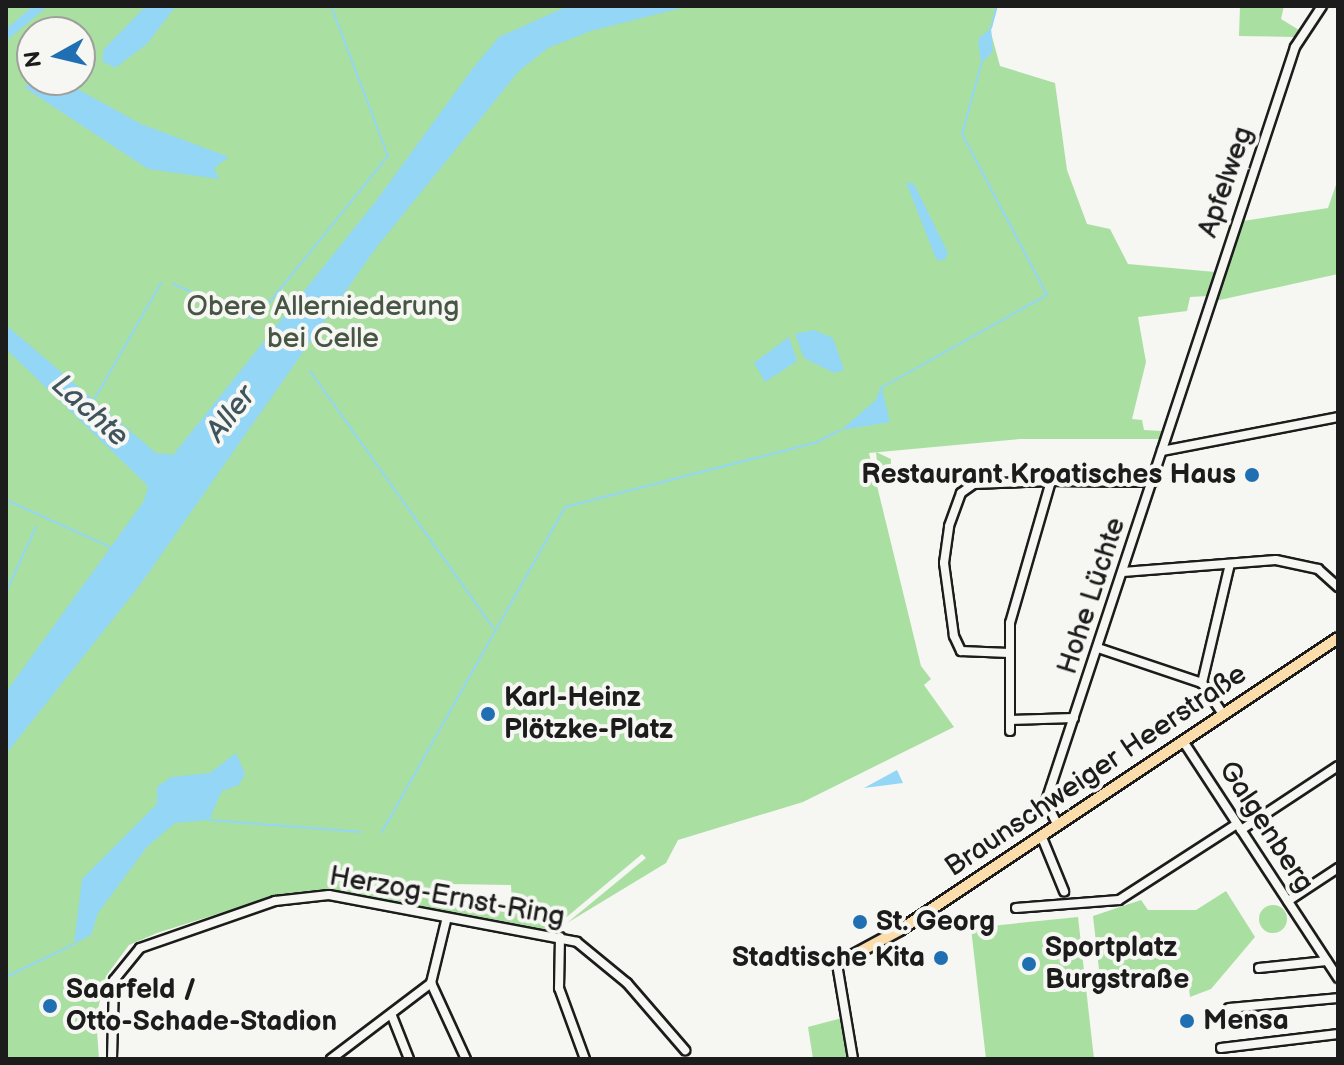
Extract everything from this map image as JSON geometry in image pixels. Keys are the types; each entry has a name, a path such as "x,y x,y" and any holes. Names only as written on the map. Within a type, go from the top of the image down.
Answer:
{"main road":[{"name":"Braunschweiger Heerstraße","path":"837,964 1041,835 1338,638"}],"street":[{"name":"Apfelweg","path":"1186,379 1295,47 1322,6"},
{"name":"Hohe Lüchte","path":"1057,824 1046,801 1186,379"},
{"path":"1162,451 1338,417"},
{"path":"1010,731 1009,653 1017,586 1051,481"},
{"path":"1009,653 961,651 954,636 944,563 949,526 961,493 974,484 1152,482"},
{"path":"1123,572 1298,562 1338,587"},
{"path":"1202,683 1230,564"},
{"path":"1098,648 1202,683 1223,714"},
{"path":"1010,720 1074,718"},
{"name":"Galgenberg","path":"1183,741 1338,978"},
{"path":"1016,908 1119,900 1338,766"},
{"path":"1041,835 1064,891"},
{"path":"1288,901 1338,868"},
{"name":"Herzog-Ernst-Ring","path":"112,1059 114,980 140,948 160,938 302,896 352,897 446,921 560,937 594,952 685,1050"},
{"path":"331,1059 392,1016 431,983 446,921"},
{"path":"560,937 559,988 585,1059"},
{"path":"1259,968 1327,961"},
{"path":"837,964 853,1059"},
{"path":"431,983 466,1059"},
{"path":"1229,1008 1338,998"},
{"path":"392,1016 409,1059"},
{"path":"1221,1048 1338,1034"}],"green space":[{"name":"Obere Allerniederung bei Celle","path":"6,6 997,6 990,29 1000,66 1055,83 1067,170 1087,224 1110,229 1128,264 1215,272 1208,296 1190,297 1187,311 1138,317 1146,362 1132,419 1142,420 1144,430 1162,431 1160,439 1020,439 869,453 921,666 931,679 924,685 954,727 803,802 678,840 666,863 567,923 646,858 642,854 550,931 329,891 274,896 157,933 129,945 106,976 96,1017 99,1059 6,1059","holes":["449,884 511,885 512,908 447,895"]},
{"path":"1240,6 1284,6 1281,19 1299,30 1294,37 1239,36"},
{"path":"1338,179 1338,274 1215,301 1243,221 1328,208"},
{"path":"876,452 891,459 890,485 879,483"},
{"path":"1226,891 1255,937 1211,989 1190,997 1188,978 1174,969 1100,978 1093,916 1141,900 1148,910 1196,910"},
{"path":"1273,905 1283,909 1287,919 1283,929 1273,933 1263,929 1259,919 1263,909"},
{"name":"Sportplatz Burgstraße","path":"1078,917 1094,1059 986,1059 971,928"},
{"path":"842,1018 847,1059 813,1059 808,1027"}],"water":[{"path":"33,6 48,6 36,16 21,16"},
{"path":"146,6 176,6 147,44 115,68 102,61 104,49"},
{"path":"568,6 689,6 591,31 548,48 519,71 376,248 140,585 6,754 6,692 144,501 148,486 6,349 6,325 156,453 173,455 376,201 499,37"},
{"path":"16,20 16,33 6,41 6,29"},
{"path":"991,28 993,51 981,64 978,39"},
{"path":"37,96 90,96 141,124 229,157 214,168 219,179 148,169"},
{"path":"906,182 914,184 948,253 944,261 936,259"},
{"path":"814,330 833,338 844,370 834,373 804,358 795,334"},
{"path":"789,337 797,361 765,382 754,363"},
{"path":"881,385 890,422 841,430 876,400"},
{"path":"236,753 245,774 239,785 222,791 209,820 175,823 147,847 98,913 91,935 74,944 82,879 157,804 157,787 171,777 210,773"},
{"path":"897,770 903,783 864,788"}],"waterway":[{"path":"264,309 388,156 331,6"},
{"path":"991,28 997,6"},
{"path":"881,388 1047,295 962,134 981,65"},
{"name":"Lachte","path":"94,400 161,283"},
{"path":"173,284 254,319"},
{"path":"310,371 493,628"},
{"path":"382,832 565,507 815,443 840,430"},
{"path":"6,500 110,547"},
{"path":"6,592 36,527"},
{"path":"209,820 362,832"},
{"path":"6,977 74,944"}],"place":[{"name":"Restaurant Kroatisches Haus","path":"1252,475"},
{"name":"Karl-Heinz Plötzke-Platz","path":"488,714"},
{"name":"St. Georg","path":"860,922"},
{"name":"Stadtische Kita","path":"941,958"},
{"name":"Sportplatz Burgstraße","path":"1029,964"},
{"name":"Saarfeld / Otto-Schade-Stadion","path":"50,1006"},
{"name":"Mensa","path":"1187,1021"}],"water label":[{"name":"Aller","path":"231,414"}]}
